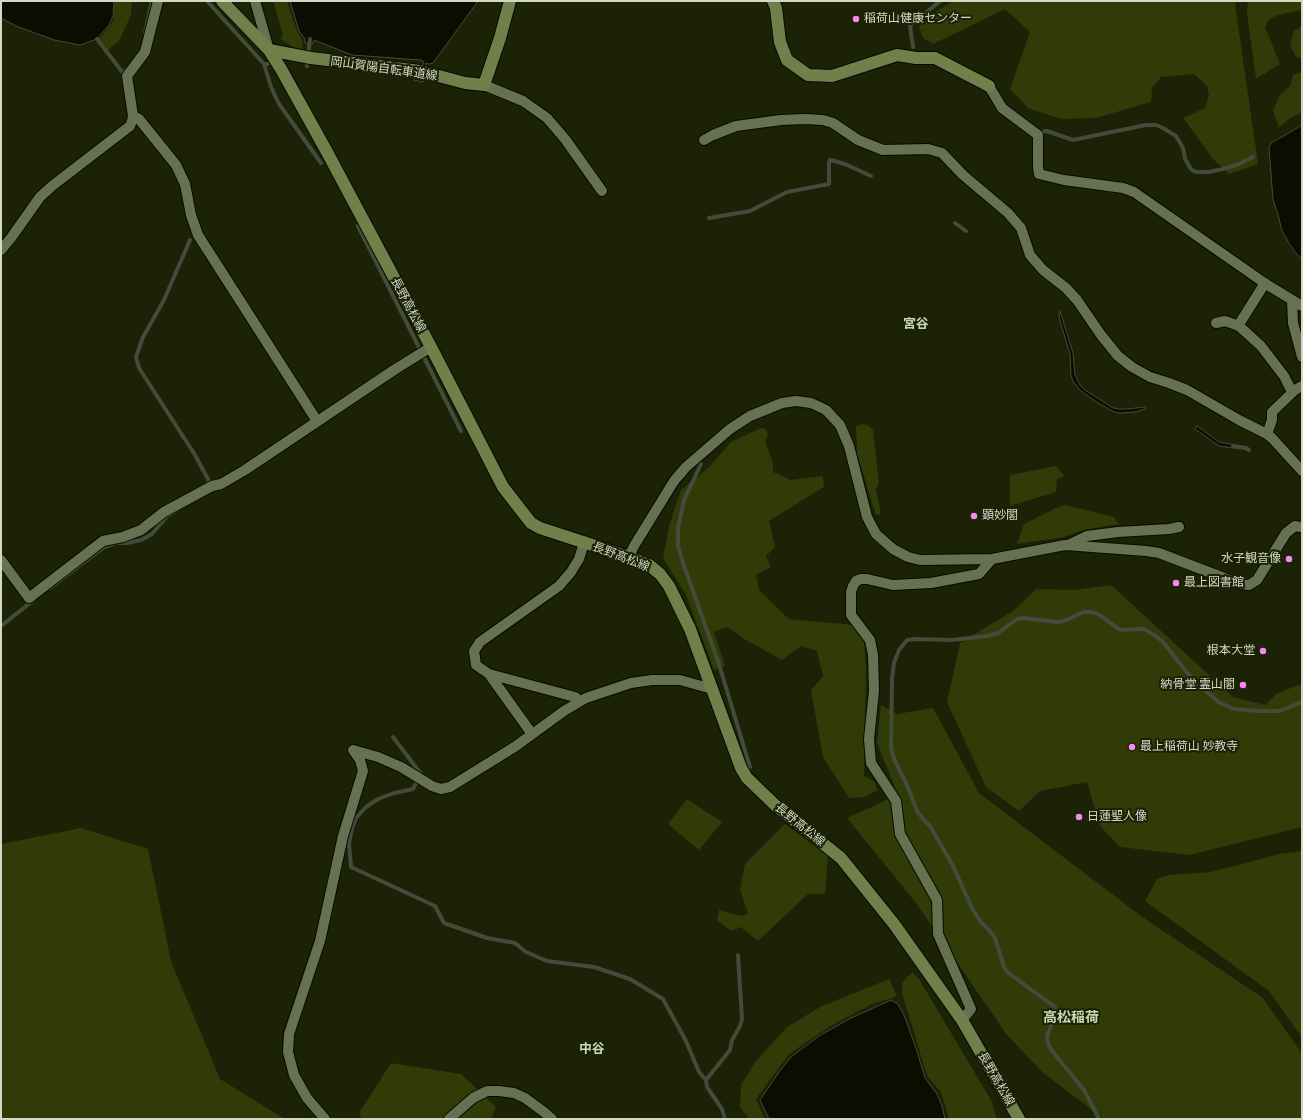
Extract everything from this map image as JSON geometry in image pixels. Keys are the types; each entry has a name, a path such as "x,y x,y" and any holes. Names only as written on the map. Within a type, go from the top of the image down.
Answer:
{"main road":[{"name":"長野高松線","path":"222,1 269,50 281,69 328,152 424,352 507,493 531,523 540,528 629,557 649,565 660,574 669,586 690,629 741,768 747,778 775,805 841,858 894,924 962,1020 1019,1119"},
{"path":"484,86 500,38 510,1"},
{"path":"773,1 777,15 780,42 787,60 808,75 832,76 897,55 916,58 935,58 989,86"},
{"name":"岡山賀陽自転車道線","path":"269,50 307,57 422,72 465,83 484,86"}],"street":[{"path":"1,250 40,197 52,186 130,126 133,116 127,76 145,52 158,1"},
{"path":"255,1 269,50"},
{"path":"484,86 523,101 546,118 565,139 602,191"},
{"path":"989,86 1002,108 1038,135 1039,174 1064,180 1123,188 1134,192 1265,283 1302,306"},
{"path":"133,116 139,119 176,165 185,184 191,215 198,235 317,422"},
{"path":"704,140 736,126 781,120 823,120 833,123 858,140 883,150 928,149 942,154 963,175 1008,213 1021,228 1030,255 1043,270 1066,288 1077,300 1101,335 1118,356 1132,367 1150,377 1187,390 1239,420 1267,434 1302,471"},
{"path":"1238,326 1265,283"},
{"path":"1292,300 1293,322 1302,357"},
{"path":"1216,323 1225,320 1238,326 1260,346 1284,376 1292,392"},
{"path":"1,560 29,598 103,541 123,537 142,530 164,512 212,486 221,484 245,470 424,352"},
{"path":"1267,434 1272,420 1272,412 1292,392 1302,386"},
{"path":"629,557 634,546 674,482 686,467 730,429 750,416 782,403 796,401 811,403 826,410 840,425 849,446 867,517 876,534 893,549 908,557 920,560 992,559 1068,545 1159,553 1240,584 1249,585 1257,580 1286,533 1295,526 1300,527"},
{"path":"1068,545 1087,536 1179,527"},
{"path":"532,734 489,674 476,665 474,651 480,642 559,586 571,572 579,559 584,543"},
{"path":"962,1020 970,1009 938,934 937,900 923,878 900,834 896,801 871,763 869,739 874,691 873,655 870,640 851,615 852,592 856,581 866,578 893,585 931,583 979,574 992,559"},
{"path":"489,674 575,697 580,701"},
{"path":"325,1119 307,1098 294,1075 288,1052 289,1034 320,941 343,836 362,771 360,760 353,750 402,766 432,786 441,789 450,787 516,746 564,711 586,698 631,683 652,680 680,680 712,689"},
{"path":"449,1119 473,1098 487,1091 514,1093 525,1098 552,1119"}],"green space":[{"path":"115,1 132,1 131,15 119,41 108,50 99,39 113,22"},
{"path":"273,1 287,1 297,31 302,40 303,50 293,47 281,39 283,35"},
{"path":"954,1 1237,1 1235,4 1258,164 1229,174 1214,160 1183,118 1205,108 1209,96 1207,86 1194,74 1161,77 1152,88 1151,102 1096,118 1061,119 1028,108 1010,89 1030,32 1005,9 933,44 923,38 919,26 940,9"},
{"path":"1248,1 1302,1 1302,10 1278,15 1269,19 1265,27 1280,64 1256,79 1247,13"},
{"path":"1302,26 1302,58 1296,57 1290,45 1294,31"},
{"path":"1302,72 1302,113 1292,117 1279,127 1273,110 1280,95 1290,86 1293,75"},
{"path":"863,424 869,426 873,430 879,483 876,489 881,514 876,515 857,454 856,426"},
{"path":"761,428 766,429 768,435 765,441 773,463 773,472 791,480 823,476 824,487 769,521 775,547 766,556 771,567 756,575 759,590 789,619 853,625 864,641 866,668 864,776 875,782 877,791 864,797 849,798 823,757 811,690 823,676 817,651 801,646 782,660 746,640 727,627 714,632 725,666 714,670 686,595 663,558 669,526 681,490 709,467 731,442"},
{"path":"1056,466 1065,476 1057,479 1056,492 1010,506 1010,475"},
{"path":"1065,505 1114,517 1119,524 1083,530 1064,537 1017,544 1024,524"},
{"path":"1111,585 1233,697 1265,705 1276,694 1298,685 1302,685 1302,827 1189,855 1120,847 1100,826 1087,782 1040,791 1019,811 986,787 947,702 960,643 1013,611 1036,589 1075,590"},
{"path":"881,705 897,714 933,708 979,793 1141,916 1263,998 1302,1054 1302,1119 1104,1119 1042,1072 1007,1035 916,903 847,818 898,795 877,743"},
{"path":"687,799 722,822 699,850 668,824"},
{"path":"785,824 828,855 825,894 808,894 758,941 741,927 731,931 717,920 719,910 742,916 748,913 740,890 745,864"},
{"path":"81,828 148,849 171,961 220,1079 285,1119 1,1119 1,844"},
{"path":"1302,851 1302,1038 1269,991 1145,901 1157,879 1169,875 1211,872 1279,854"},
{"path":"913,973 919,979 991,1100 997,1119 949,1119 941,1092 927,1076 902,993 902,984 907,977"},
{"path":"889,979 897,996 870,1005 832,1025 789,1054 756,1099 765,1119 749,1119 740,1107 741,1085 756,1061 787,1027 822,1006"},
{"path":"391,1063 461,1074 496,1107 491,1119 362,1119 359,1113"}],"shaded area":[{"path":"1,1 114,1 113,16 109,25 97,39 80,45 54,40 16,26 1,18"},
{"path":"290,1 478,1 433,63 426,63 422,77 425,78 423,82 414,80 415,77 420,77 424,62 421,60 352,55 314,40 313,43 305,43 305,39 299,31"},
{"path":"1302,125 1302,258 1300,258 1282,231 1273,200 1269,147 1271,143"},
{"path":"1060,311 1073,353 1075,375 1080,385 1085,390 1113,408 1127,409 1145,407 1145,409 1135,412 1114,412 1080,390 1074,383 1071,376 1070,354 1060,321"},
{"path":"1197,426 1219,442 1235,445 1240,449 1219,446 1195,429"},
{"path":"891,1000 898,1004 904,1015 925,1078 937,1094 945,1119 769,1119 760,1100 791,1057 819,1036 849,1019"}],"waterway":[{"path":"145,33 152,1"},
{"path":"207,1 264,64 268,64"},
{"path":"913,47 910,26 940,1"},
{"path":"97,39 123,73 126,70"},
{"path":"307,66 310,39"},
{"path":"264,64 271,87 279,104 321,163"},
{"path":"1041,132 1047,131 1073,140 1146,125 1156,125 1176,136 1183,148 1185,159 1192,170 1196,172 1209,172 1223,169 1239,164 1253,157"},
{"path":"709,218 750,211 787,192 829,184 830,160 845,164 871,176"},
{"path":"955,223 966,231"},
{"path":"358,226 461,431"},
{"path":"190,240 164,300 143,337 136,357 139,368 195,455 210,483"},
{"path":"1233,446 1246,448 1249,450"},
{"path":"701,464 684,500 678,528 678,546 718,661 750,767"},
{"path":"50,588 104,547 116,543 127,543 141,540 152,534 167,516 177,510"},
{"path":"1,626 35,599"},
{"path":"1099,1119 1084,1090 1048,1044 1047,1036 1056,1014 1055,1007 1007,972 995,938 980,921 972,908 952,864 930,826 917,811 907,785 894,759 891,748 892,679 894,663 899,650 907,640 952,640 987,636 998,633 1017,619 1023,618 1057,622 1064,621 1084,612 1091,612 1098,614 1120,630 1144,629 1153,634 1162,641 1189,675 1203,689 1220,703 1234,709 1280,711 1302,702"},
{"path":"393,737 421,774 413,789 394,793 378,799 366,807 356,818 349,843 351,867 435,906 444,923 487,938 515,943 526,952 547,961 594,967 630,979 663,999 686,1041 699,1072 706,1080"},
{"path":"725,1119 722,1109 707,1087 706,1080 730,1050 732,1040 740,1026 742,1019 738,955"}],"place":[{"name":"稲荷山健康センター","path":"856,19"},
{"name":"顕妙閣","path":"974,516"},
{"name":"水子観音像","path":"1289,559"},
{"name":"最上図書館","path":"1176,583"},
{"name":"根本大堂","path":"1263,651"},
{"name":"納骨堂 霊山閣","path":"1243,685"},
{"name":"最上稲荷山 妙教寺","path":"1132,747"},
{"name":"日蓮聖人像","path":"1079,817"}],"district":[{"name":"宮谷","path":"916,324"},
{"name":"高松稲荷","path":"1071,1018"},
{"name":"中谷","path":"592,1049"}]}
